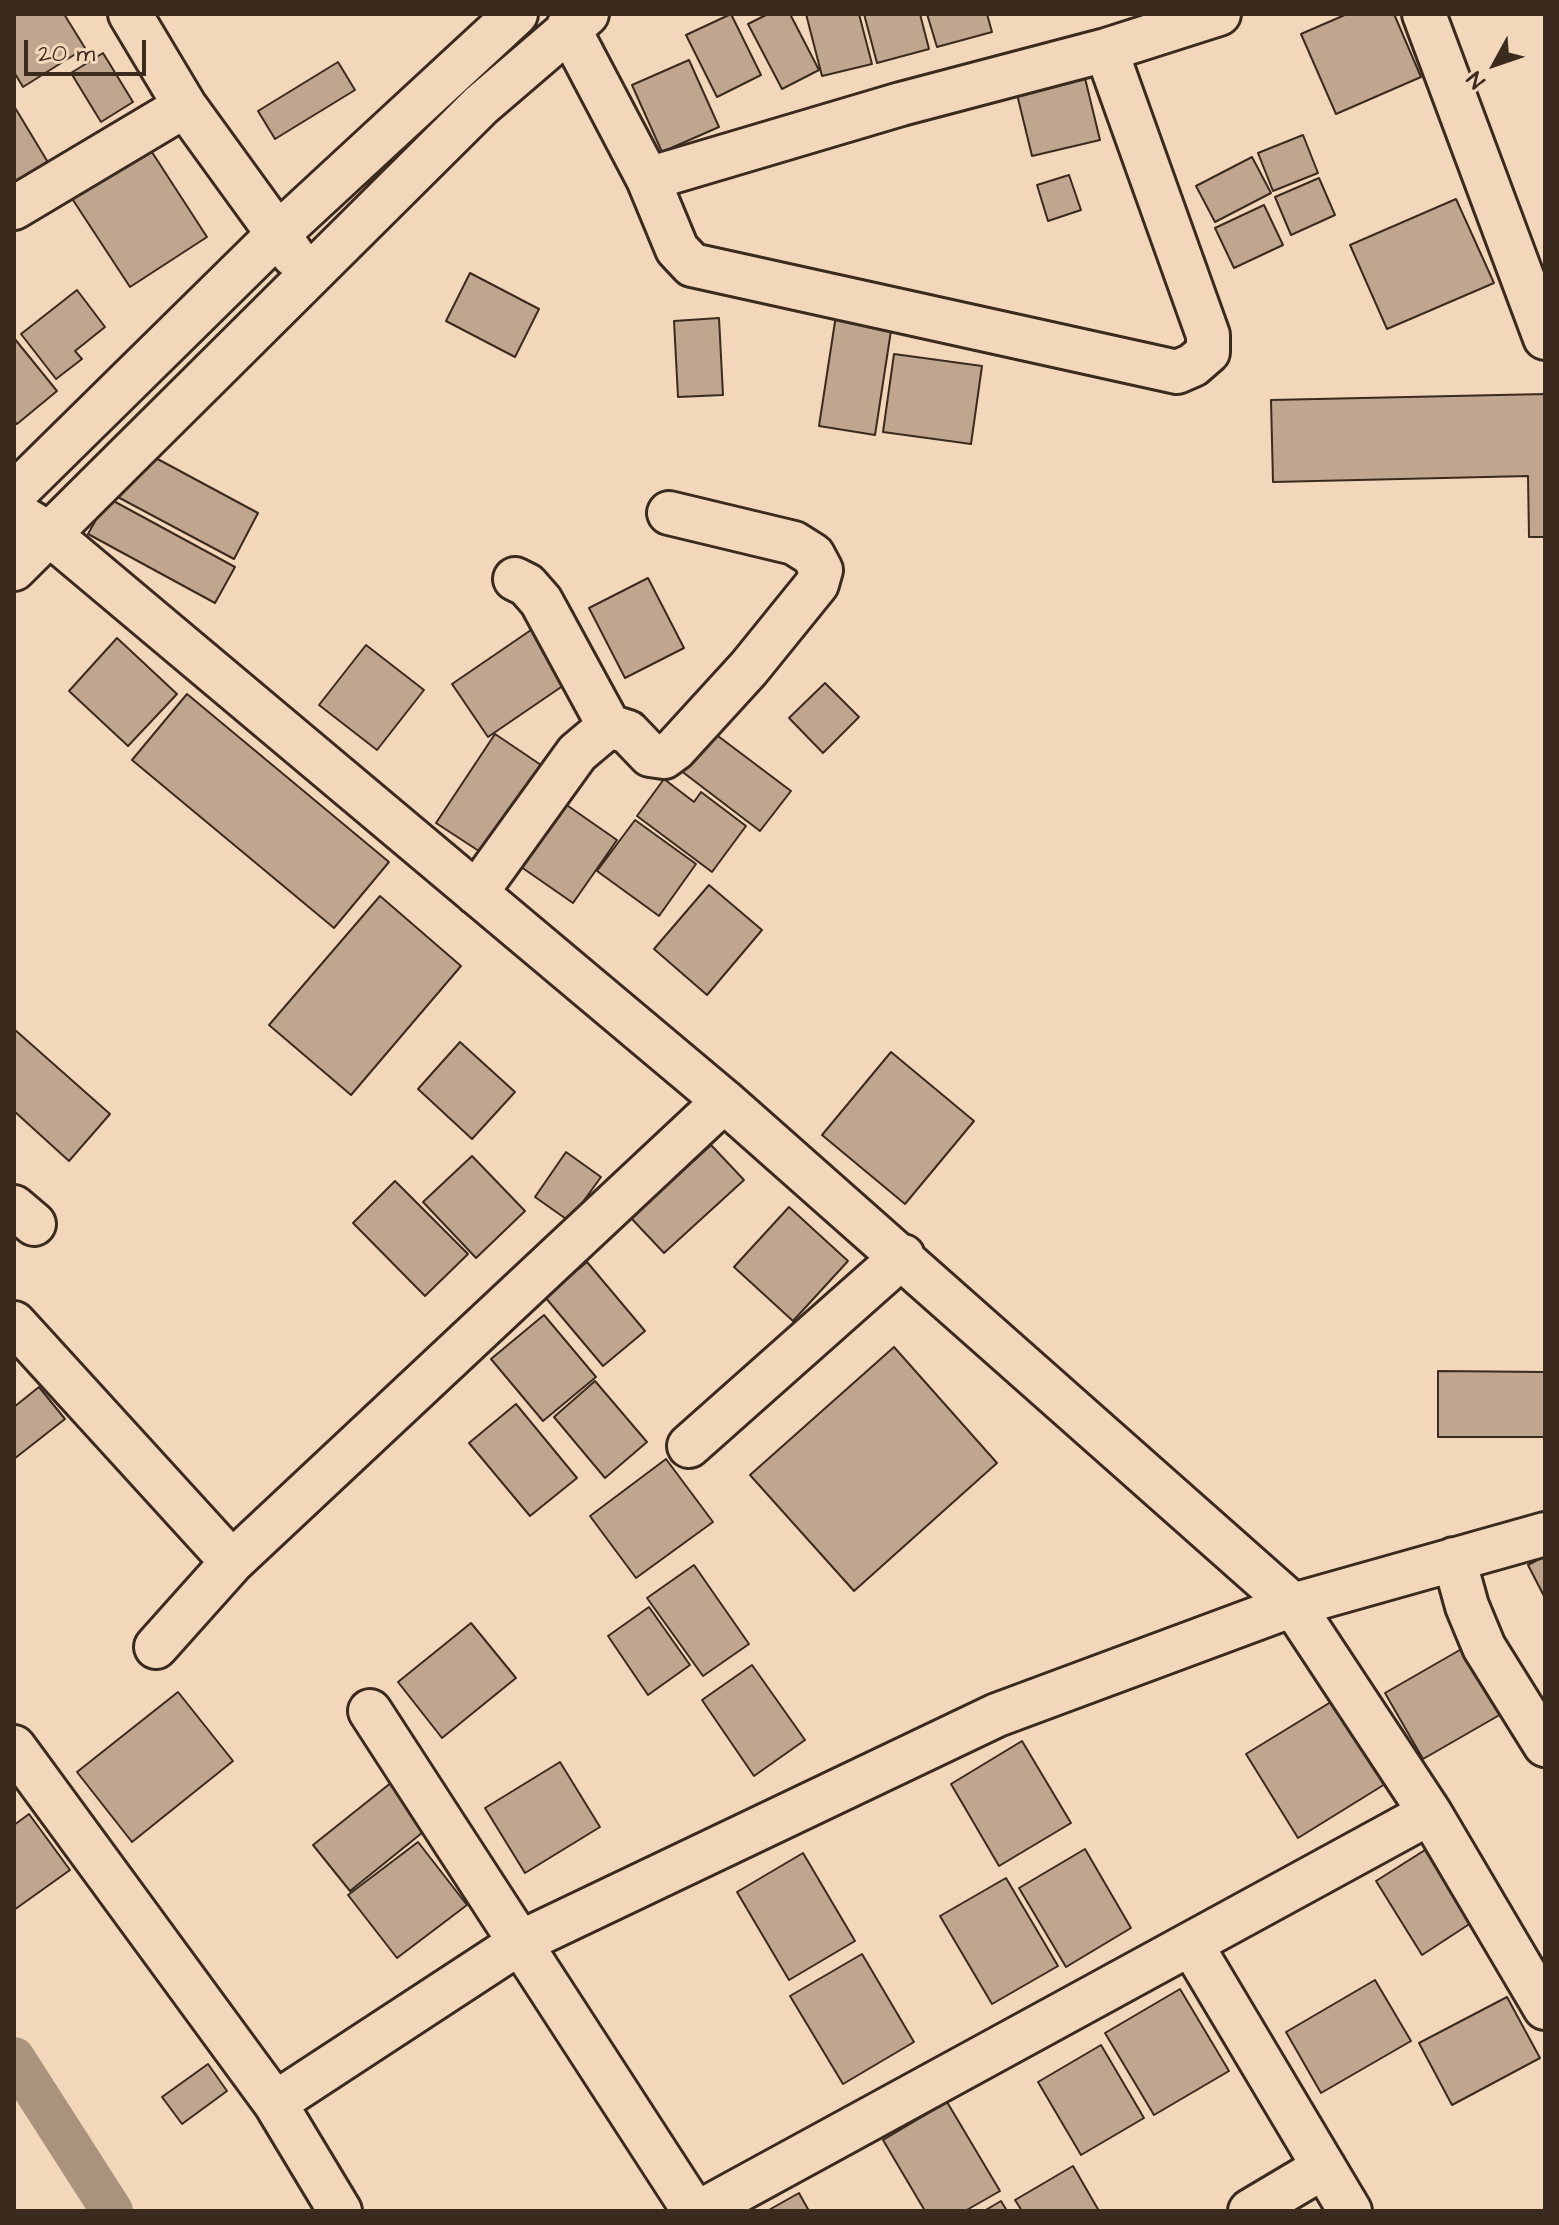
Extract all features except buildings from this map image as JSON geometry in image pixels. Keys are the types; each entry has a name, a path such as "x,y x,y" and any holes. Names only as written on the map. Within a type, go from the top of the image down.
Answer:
{"street":[{"path":"130,14 185,106 308,275"},
{"path":"14,494 278,234 516,14"},
{"path":"648,179 901,104 1106,50 1219,14"},
{"path":"1424,14 1545,338"},
{"path":"14,569 31,522 308,275 481,105 578,21 682,258 702,269 1177,372 1193,365 1208,352 1208,335 1106,50"},
{"path":"14,208 185,106"},
{"path":"515,579 527,585 541,601 609,726 628,732 650,755 664,757 675,749 749,668 817,584 821,570 813,555 794,543 669,513"},
{"path":"31,522 724,1101 903,1256 1293,1605 1430,1813 1545,2008"},
{"path":"476,893 577,753 609,726"},
{"path":"156,1647 232,1562 724,1101"},
{"path":"689,1446 903,1256"},
{"path":"14,1323 232,1562"},
{"path":"275,2103 521,1942 997,1715 1293,1605 1545,1534"},
{"path":"1454,1559 1467,1606 1484,1647 1545,1745"},
{"path":"370,1711 694,2211"},
{"path":"14,1747 275,2103 340,2211"},
{"path":"701,2211 1430,1813"},
{"path":"1191,1944 1350,2211"},
{"path":"1250,2211 1324,2167"}],"waterway":[{"path":"14,2058 112,2211"}]}
